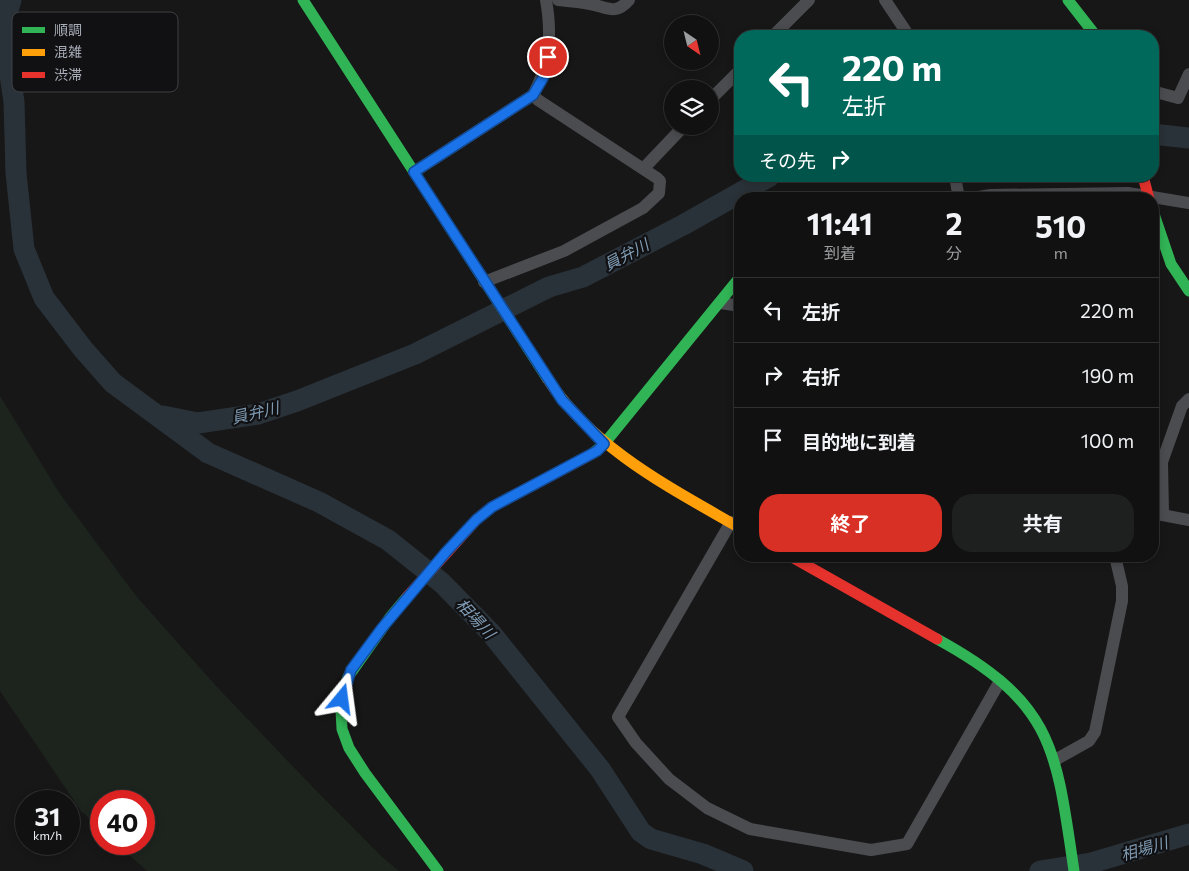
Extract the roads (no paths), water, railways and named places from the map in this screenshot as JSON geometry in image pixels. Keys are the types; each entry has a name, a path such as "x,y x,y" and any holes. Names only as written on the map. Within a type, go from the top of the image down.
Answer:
{"street":[{"path":"303,0 562,400 604,444 659,482 734,524"},
{"path":"414,172 533,95 543,78 548,57 549,32 546,0"},
{"path":"558,0 591,4 609,11 618,10 629,0"},
{"path":"779,30 809,0"},
{"path":"886,0 905,30"},
{"path":"1068,0 1078,9 1092,30"},
{"path":"1159,93 1178,98 1189,74"},
{"path":"719,91 734,76"},
{"path":"486,285 564,251 649,203 659,193 660,181 644,168 533,95"},
{"path":"644,168 675,135"},
{"path":"1159,196 1189,203"},
{"path":"1159,229 1171,264 1189,291"},
{"path":"438,871 357,763 342,729 341,705 348,677 391,616 476,520 492,507 597,451 734,285"},
{"path":"721,303 734,305"},
{"path":"1159,501 1162,462 1182,406 1189,399"},
{"path":"1159,514 1189,520"},
{"path":"734,527 618,717 636,744 669,779 707,808 750,829 871,850 907,844 1000,681"},
{"path":"801,562 976,661 1022,702 1046,736 1055,760 1074,871"},
{"path":"1055,760 1089,741 1095,732 1122,601 1122,586 1117,562"}],"waterway":[{"name":"相場川","path":"11,0 3,27 12,88"},
{"name":"相場川","path":"13,92 16,173 24,249 44,298 83,349 113,383 208,453 319,502 388,540 442,583 491,633 600,769 641,832 651,839 703,854 743,871"},
{"name":"員弁川","path":"1159,135 1189,138"},
{"name":"員弁川","path":"742,192 759,182"},
{"name":"員弁川","path":"163,416 198,423 258,414 297,401 415,354 549,287 583,277 734,196"},
{"name":"相場川","path":"1040,871 1091,863 1189,834"}]}
